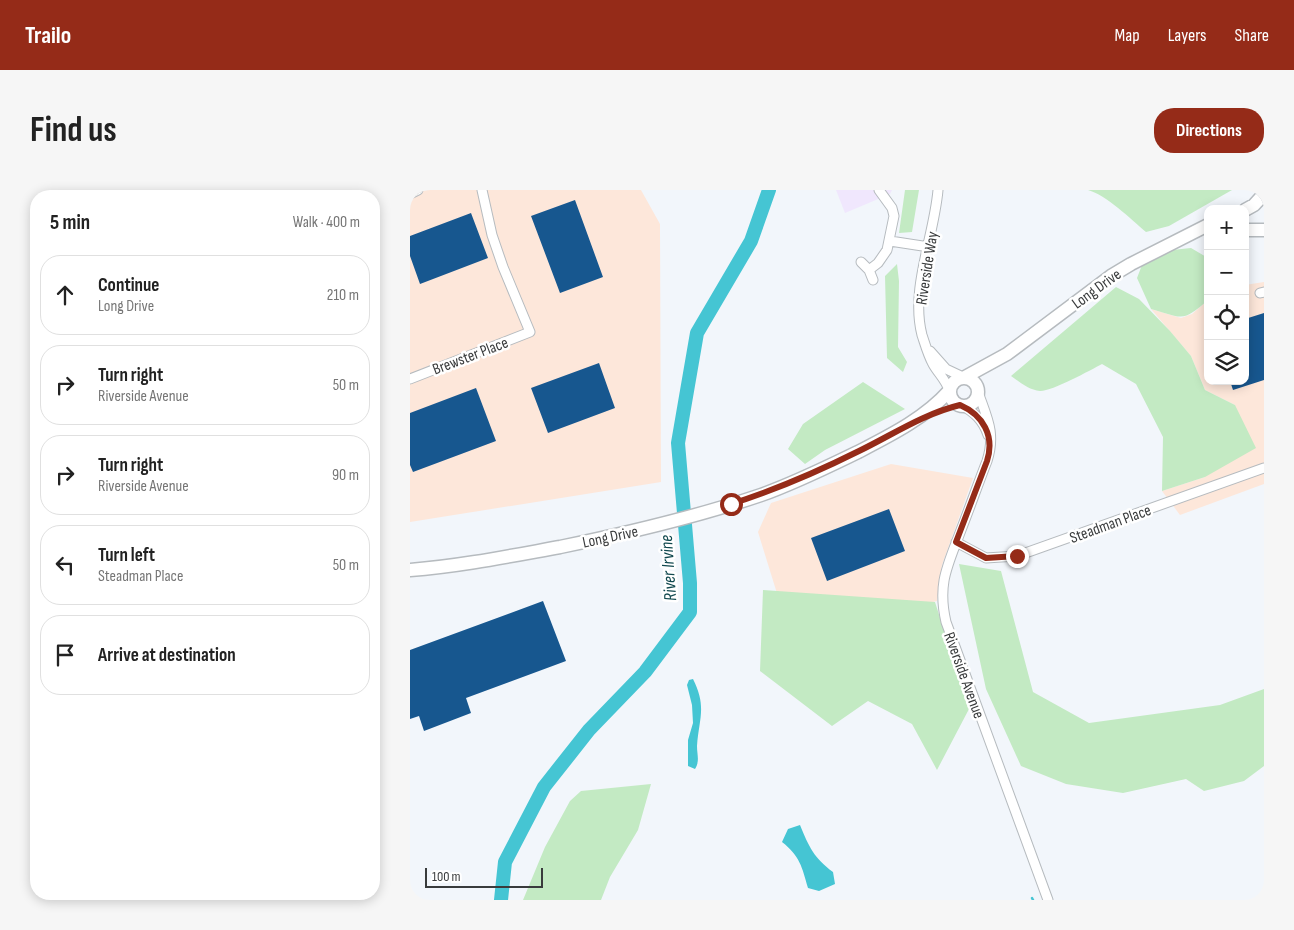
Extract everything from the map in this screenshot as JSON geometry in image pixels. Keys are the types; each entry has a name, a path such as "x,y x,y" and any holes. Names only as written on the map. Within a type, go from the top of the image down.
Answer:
{"main road":[{"path":"1264,194 1264,199"},
{"path":"1249,208 1264,194"},
{"name":"Long Drive","path":"978,392 989,372 1007,354 1111,276 1130,264 1204,227"},
{"path":"1249,230 1264,230"},
{"name":"Long Drive","path":"1193,234 1204,232"},
{"name":"Long Drive","path":"964,377 1007,354"},
{"path":"964,377 975,383 978,392 977,397 970,404 960,405 952,400 949,390 956,380 964,377"},
{"name":"Long Drive","path":"410,570 481,562 660,525 770,491 812,474 871,445 910,423 937,404 949,390"},
{"name":"Long Drive","path":"910,423 960,405"}],"street":[{"path":"410,194 418,190"},
{"name":"Brewster Place","path":"410,379 530,332 492,235 482,190"},
{"path":"869,270 883,257 890,241 894,216 892,208 879,190"},
{"name":"Riverside Way","path":"938,190 918,303 920,322 932,362 949,390"},
{"path":"890,241 929,246"},
{"path":"861,262 869,270 873,280"},
{"name":"Riverside Way","path":"926,345 946,369 964,377"},
{"name":"Riverside Avenue","path":"978,392 990,424 990,447 987,461 947,564 942,603 946,622 1048,900"},
{"path":"960,405 972,411 981,420 988,433 990,447"},
{"name":"Steadman Place","path":"956,542 986,558 1017,556 1264,468"}],"shaded area":[{"path":"410,190 641,190 660,224 661,482 410,522"},
{"path":"836,190 892,190 890,194 845,213"},
{"path":"1264,282 1264,484 1180,515 1162,491 1205,477 1235,405 1205,390 1191,356 1151,309 1181,318 1192,314 1204,304 1204,385 1249,385 1249,284"},
{"path":"891,464 973,478 942,565 937,601 867,619 784,616 758,532 771,503"}],"green space":[{"path":"905,190 919,190 912,232 899,233"},
{"path":"1088,190 1232,190 1169,226 1146,232 1126,214"},
{"path":"1191,248 1204,256 1204,303 1193,312 1182,317 1151,309 1137,278 1142,265 1172,250"},
{"path":"897,264 899,281 898,347 907,362 903,372 887,358 885,276"},
{"path":"1116,287 1139,299 1170,331 1191,356 1205,390 1235,405 1256,448 1205,477 1162,491 1163,437 1136,384 1102,364 1071,380 1040,391 1032,389 1011,376"},
{"path":"863,382 905,409 825,450 805,464 788,449 803,424"},
{"path":"959,564 1001,571 1033,692 1089,723 1220,705 1264,689 1264,766 1244,781 1204,791 1186,779 1123,793 1066,784 1021,766 986,689"},
{"path":"763,590 935,602 969,709 937,770 912,724 868,701 832,726 760,671"},
{"path":"651,784 638,830 610,877 601,900 523,900 545,847 570,801 581,791"}],"water":[{"path":"693,679 701,705 697,746 698,761 695,769 688,766 688,740 693,723 692,705 687,685 689,680"},
{"path":"800,825 813,852 833,872 835,884 819,891 808,888 797,857 782,842 788,829"}],"building":[{"path":"575,200 603,277 560,293 531,216"},
{"path":"471,213 488,258 420,284 410,256 410,236"},
{"path":"1264,313 1264,380 1249,385 1249,340 1249,318"},
{"path":"599,363 615,408 548,433 531,388"},
{"path":"1231,385 1248,385 1233,390"},
{"path":"476,388 496,441 413,472 410,465 410,413"},
{"path":"889,509 905,551 827,581 811,538"},
{"path":"543,601 566,661 466,698 471,713 424,731 419,716 410,719 410,650"}],"waterway":[{"name":"River Irvine","path":"501,900 505,862 544,787 589,730 645,672 690,612 690,583 678,443 697,333 751,241 769,190"}],"route":[{"path":"731,504 763,494 812,474 871,445 910,423 960,405 972,411 981,420 988,433 990,447 987,461 956,542 986,558 1017,556"}]}
